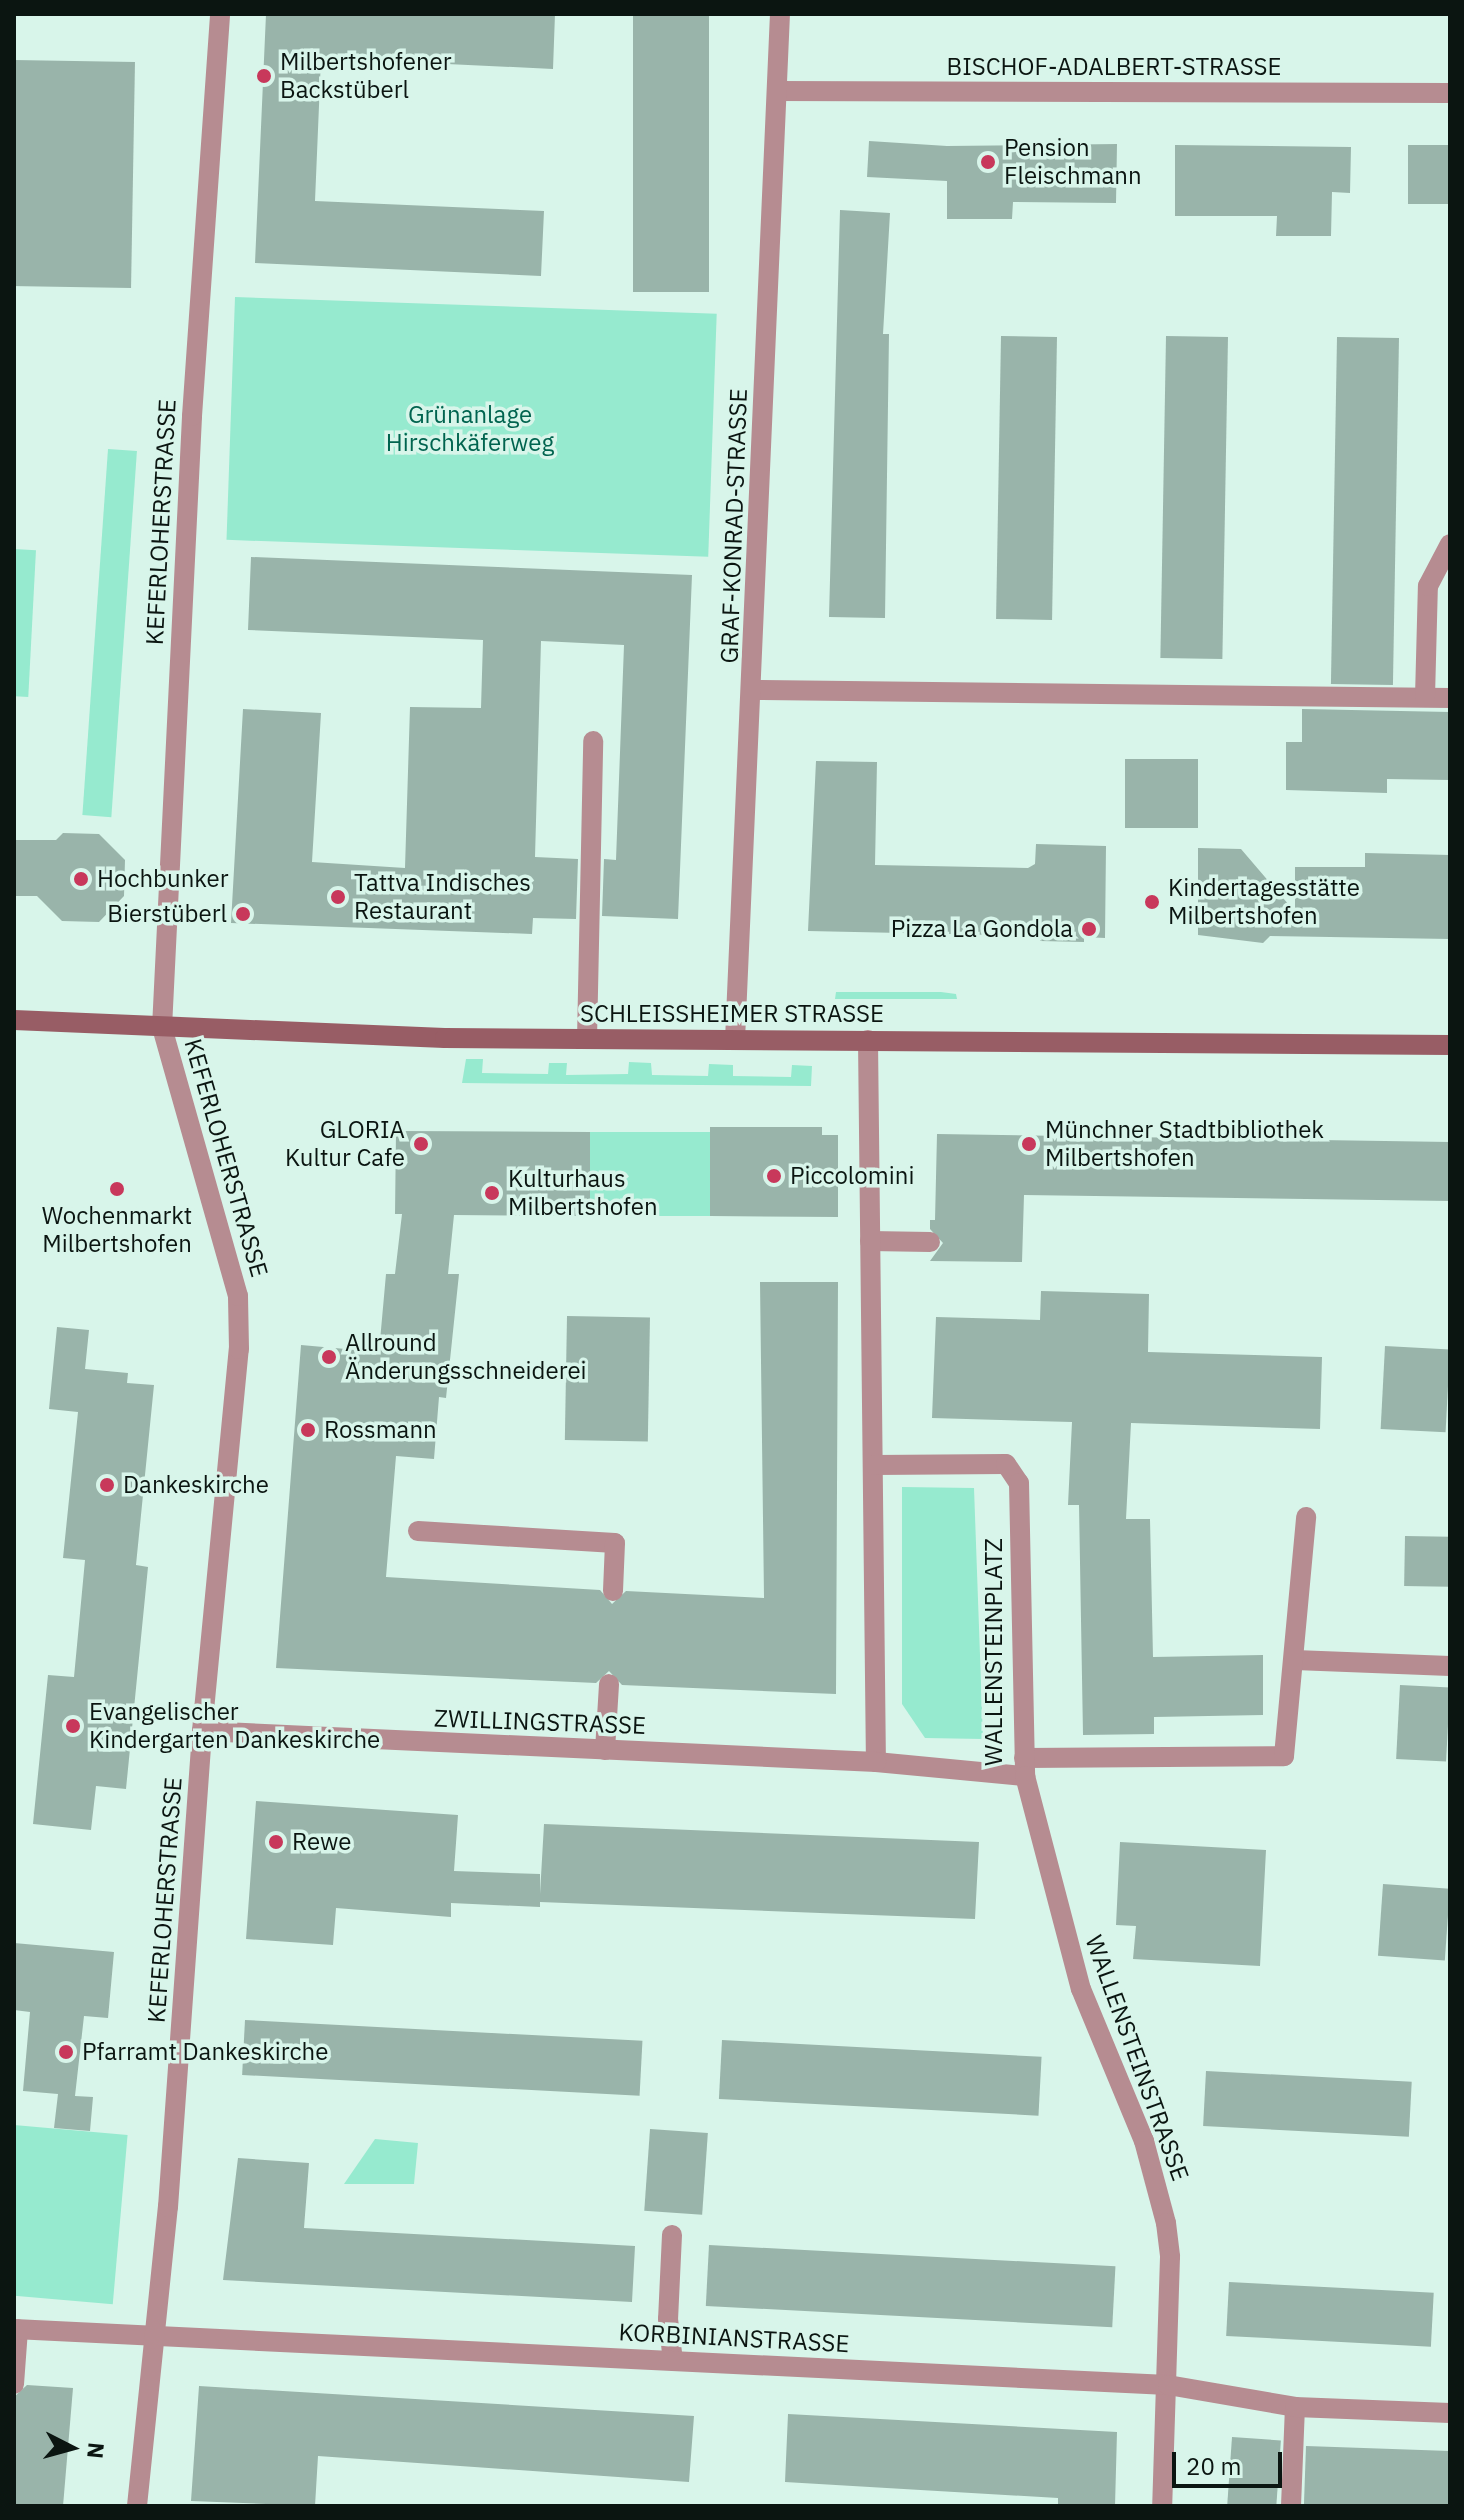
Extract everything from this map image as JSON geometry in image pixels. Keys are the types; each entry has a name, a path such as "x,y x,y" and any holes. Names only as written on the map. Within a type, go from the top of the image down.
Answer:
{"main road":[{"name":"SCHLEISSHEIMER STRASSE","path":"14,1020 162,1028 587,1039 1450,1045"}],"street":[{"name":"KEFERLOHERSTRASSE","path":"137,2506 179,2087 202,1731 239,1349 238,1296 162,1028 192,416 220,14"},
{"name":"GRAF-KONRAD-STRASSE","path":"735,1040 754,690 780,14"},
{"name":"BISCHOF-ADALBERT-STRASSE","path":"777,91 1450,93"},
{"path":"1425,697 1428,586 1450,544"},
{"path":"754,690 1450,698"},
{"path":"587,1039 593,741"},
{"path":"868,1040 876,1762"},
{"path":"870,1241 930,1242"},
{"name":"WALLENSTEINPLATZ","path":"875,1465 1006,1464 1015,1471 1025,1767 876,1762"},
{"path":"1025,1767 1284,1756 1306,1517"},
{"path":"418,1531 615,1543 613,1591"},
{"path":"1295,1660 1450,1666"},
{"path":"605,1750 609,1684"},
{"name":"ZWILLINGSTRASSE","path":"202,1731 876,1762"},
{"name":"WALLENSTEINSTRASSE","path":"1025,1767 1081,1989 1162,2200 1170,2257 1162,2506"},
{"path":"672,2235 668,2319 673,2361"},
{"path":"14,2384 16,2329"},
{"name":"KORBINIANSTRASSE","path":"16,2329 1168,2385 1295,2407 1450,2413"},
{"path":"1291,2506 1295,2407"}],"green space":[{"name":"Grünanlage Hirschkäferweg","path":"235,297 717,314 708,557 227,540"},
{"path":"108,449 137,451 111,817 82,815"},
{"path":"14,549 36,550 28,697 14,696"},
{"path":"836,992 941,992 956,994 957,999 835,999"},
{"path":"466,1059 483,1059 482,1073 548,1074 549,1063 567,1063 566,1075 628,1074 629,1062 651,1063 652,1075 708,1076 709,1064 733,1065 733,1076 791,1077 792,1065 812,1066 811,1086 462,1083"},
{"path":"590,1132 710,1132 710,1216 590,1216"},
{"path":"902,1487 974,1488 983,1739 925,1738 902,1704"},
{"path":"14,2125 128,2135 113,2304 14,2296"},
{"path":"375,2139 418,2143 414,2184 344,2184"}],"building":[{"path":"266,14 555,14 553,69 321,58 315,201 544,211 541,276 255,263"},
{"path":"633,14 709,14 709,292 633,292"},
{"path":"14,60 135,62 131,288 14,286"},
{"path":"869,141 947,146 1117,144 1116,203 1013,202 1012,219 947,219 947,181 867,177"},
{"path":"1175,145 1351,147 1350,193 1332,192 1331,236 1276,236 1277,216 1175,216"},
{"path":"1408,145 1450,145 1450,204 1408,204"},
{"path":"840,210 890,213 883,334 889,334 885,618 829,617"},
{"path":"1001,336 1057,337 1052,620 996,619"},
{"path":"1166,336 1228,337 1222,659 1160,658"},
{"path":"1337,337 1399,338 1393,685 1331,684"},
{"path":"251,557 692,575 678,919 602,916 604,859 616,860 624,645 541,641 535,857 578,859 576,919 533,918 532,934 231,923 243,709 321,713 312,862 405,868 410,707 481,708 483,640 248,630"},
{"path":"1302,709 1450,712 1450,780 1387,779 1387,793 1286,790 1286,742 1302,742"},
{"path":"1125,759 1198,759 1198,828 1125,828"},
{"path":"816,761 877,762 875,865 1028,868 1035,864 1036,844 1106,846 1105,938 1084,937 1084,942 1040,941 1040,936 808,931"},
{"name":"Hochbunker","path":"63,833 99,834 125,860 124,896 99,922 62,921 37,896 14,896 14,840 56,840"},
{"path":"1198,848 1241,849 1295,912 1295,867 1365,867 1365,853 1450,855 1450,939 1270,936 1263,943 1198,935"},
{"path":"710,1127 822,1127 822,1135 838,1135 838,1217 710,1216"},
{"path":"396,1131 590,1132 590,1216 454,1215 448,1274 459,1274 446,1398 439,1397 434,1459 396,1456 386,1577 600,1590 612,1604 626,1591 764,1598 760,1282 838,1282 836,1694 622,1685 609,1671 596,1683 276,1668 301,1345 379,1352 386,1274 395,1274 402,1214 395,1214"},
{"path":"937,1134 1450,1142 1450,1201 1024,1195 1022,1262 930,1261 943,1243 930,1229 930,1220 935,1220"},
{"path":"1041,1291 1149,1294 1148,1352 1322,1357 1320,1429 1131,1423 1126,1519 1150,1519 1153,1657 1263,1655 1263,1715 1154,1717 1154,1734 1083,1735 1079,1505 1068,1505 1072,1422 932,1418 936,1317 1040,1320"},
{"path":"567,1316 650,1317 648,1441 565,1440"},
{"path":"57,1327 89,1330 85,1369 128,1373 127,1383 154,1385 136,1565 148,1567 126,1789 96,1786 91,1830 33,1824 48,1675 74,1677 85,1560 63,1558 78,1412 49,1409"},
{"path":"1385,1346 1450,1349 1446,1432 1381,1429"},
{"path":"1405,1536 1450,1537 1449,1587 1404,1586"},
{"path":"1400,1685 1450,1688 1446,1762 1396,1759"},
{"path":"256,1801 458,1815 454,1871 540,1874 540,1894 544,1824 979,1842 975,1919 540,1902 540,1907 451,1903 451,1917 336,1908 333,1945 246,1939"},
{"path":"1120,1842 1266,1850 1260,1966 1133,1959 1136,1926 1116,1925"},
{"path":"1383,1884 1450,1889 1445,1960 1378,1956"},
{"path":"14,1943 114,1952 108,2018 84,2016 75,2096 93,2097 90,2131 54,2128 58,2094 23,2091 30,2012 14,2010"},
{"path":"245,2020 642,2041 640,2096 242,2075"},
{"path":"722,2040 1042,2057 1038,2116 719,2099"},
{"path":"1206,2071 1412,2082 1409,2137 1203,2126"},
{"path":"650,2129 708,2133 702,2215 644,2211"},
{"path":"238,2158 309,2163 304,2228 635,2246 632,2302 223,2280"},
{"path":"709,2245 1115,2266 1112,2327 706,2306"},
{"path":"1229,2282 1434,2293 1431,2347 1226,2336"},
{"path":"27,2385 73,2388 63,2506 14,2506 14,2397"},
{"path":"199,2386 694,2416 689,2482 318,2456 315,2506 191,2501"},
{"path":"788,2414 1117,2432 1115,2506 1058,2506 1058,2498 785,2482"},
{"path":"1232,2437 1281,2440 1276,2506 1227,2506"},
{"path":"1306,2446 1450,2451 1448,2506 1304,2506"}],"place":[{"name":"Milbertshofener Backstüberl","path":"264,76"},
{"name":"Pension Fleischmann","path":"988,162"},
{"name":"Hochbunker","path":"81,879"},
{"name":"Tattva Indisches Restaurant","path":"338,897"},
{"name":"Kindertagesstätte Milbertshofen","path":"1152,902"},
{"name":"Bierstüberl","path":"243,914"},
{"name":"Pizza La Gondola","path":"1089,929"},
{"name":"GLORIA Kultur Cafe","path":"421,1144"},
{"name":"Münchner Stadtbibliothek Milbertshofen","path":"1029,1144"},
{"name":"Piccolomini","path":"774,1176"},
{"name":"Wochenmarkt Milbertshofen","path":"117,1189"},
{"name":"Kulturhaus Milbertshofen","path":"492,1193"},
{"name":"Allround Änderungsschneiderei","path":"329,1357"},
{"name":"Rossmann","path":"308,1430"},
{"name":"Dankeskirche","path":"107,1485"},
{"name":"Evangelischer Kindergarten Dankeskirche","path":"73,1726"},
{"name":"Rewe","path":"276,1842"},
{"name":"Pfarramt Dankeskirche","path":"66,2052"}]}
